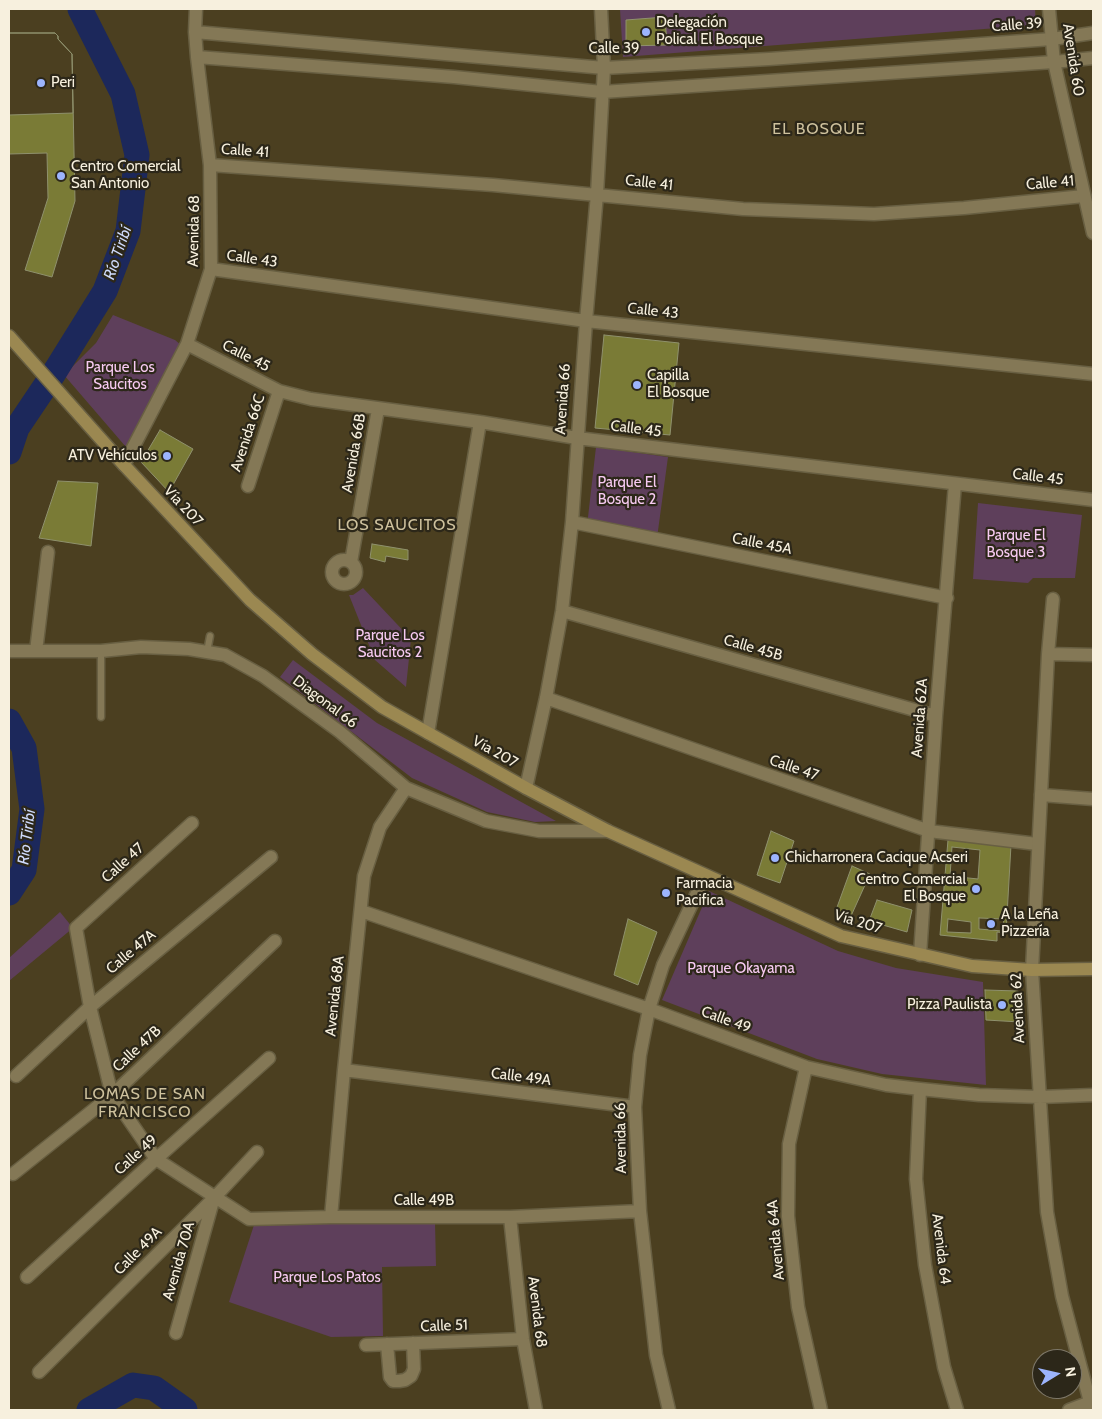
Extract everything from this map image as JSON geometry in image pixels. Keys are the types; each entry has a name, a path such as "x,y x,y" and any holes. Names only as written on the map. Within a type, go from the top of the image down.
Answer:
{"main road":[{"name":"Vía 207","path":"9,336 124,465 250,600 312,654 366,695 382,707 428,734 608,831 841,936 972,966 1032,970 1093,969"}],"street":[{"name":"Avenida 68","path":"124,465 187,344 211,269 210,165 197,57 196,9"},
{"name":"Avenida 66","path":"526,788 546,698 562,611 572,522 597,194 604,68 601,9"},
{"name":"Avenida 60","path":"1049,9 1054,62 1093,233"},
{"name":"Calle 39","path":"195,32 604,68 1052,39 1093,33"},
{"path":"197,57 454,77 602,92 1093,58"},
{"name":"Calle 41","path":"210,165 597,194 743,209 874,214 964,208 1084,196"},
{"name":"Calle 43","path":"211,269 586,321 1093,374"},
{"name":"Calle 45","path":"187,344 279,390 311,399 480,422 577,438 1093,500"},
{"name":"Avenida 66C","path":"248,486 279,390"},
{"name":"Avenida 66B","path":"352,562 378,409"},
{"path":"428,734 480,422"},
{"name":"Avenida 62A","path":"920,955 936,716 955,484"},
{"name":"Calle 45A","path":"572,522 947,598"},
{"path":"36,651 48,552"},
{"name":"Avenida 62","path":"1053,599 1037,844 1032,970 1046,1212 1062,1296 1092,1404"},
{"name":"Calle 45B","path":"562,611 936,716"},
{"name":"Diagonal 66","path":"9,651 101,651 141,647 189,649 225,655 263,676 340,732 406,788 486,821 539,831 608,831"},
{"path":"1048,654 1093,655"},
{"name":"Calle 47","path":"546,698 929,831 1037,844"},
{"name":"Avenida 68A","path":"332,1217 344,1070 364,876 380,827 406,788"},
{"path":"1041,795 1093,799"},
{"name":"Calle 47","path":"90,1007 76,928 192,823"},
{"name":"Calle 47A","path":"16,1076 90,1007 271,857"},
{"name":"Avenida 66","path":"669,1410 656,1355 640,1211 635,1108 640,1055 649,1009 663,965 705,876"},
{"name":"Calle 49","path":"361,910 649,1009 806,1066 886,1086 920,1090 1040,1098 1093,1095"},
{"name":"Calle 47B","path":"13,1174 112,1095 275,941"},
{"path":"90,1007 112,1095 156,1159"},
{"name":"Calle 49","path":"27,1278 269,1058"},
{"name":"Avenida 64A","path":"806,1066 789,1144 788,1216 798,1307 821,1410"},
{"name":"Calle 49A","path":"344,1070 635,1108"},
{"name":"Avenida 64","path":"920,1090 916,1179 925,1264 944,1367 957,1410"},
{"name":"Calle 49A","path":"39,1372 258,1152"},
{"name":"Calle 49B","path":"156,1159 249,1219 510,1217 640,1211"},
{"name":"Avenida 70A","path":"176,1333 214,1198"},
{"name":"Avenida 68","path":"510,1217 523,1339 536,1410"},
{"name":"Calle 51","path":"366,1345 523,1339"},
{"path":"387,1344 390,1377 393,1381 399,1381 405,1380 410,1376 414,1369 413,1343"},
{"path":"1068,1410 1092,1404"}],"lane":[{"path":"207,652 210,636"},
{"path":"101,651 101,717"}],"green space":[{"path":"620,9 1035,9 1036,25 623,57"},
{"name":"Parque Los Saucitos","path":"113,315 175,340 181,345 157,393 126,447 64,375 96,343"},
{"name":"Parque El Bosque 2","path":"596,447 668,457 657,538 587,526"},
{"name":"Parque El Bosque 3","path":"978,503 1082,515 1075,578 1033,578 1028,583 973,579"},
{"name":"Parque Los Saucitos 2","path":"363,588 411,639 406,687 375,660 349,595 353,595"},
{"path":"293,660 377,723 556,821 535,822 487,812 412,778 280,677"},
{"name":"Parque Okayama","path":"709,891 838,951 896,968 983,982 986,1085 882,1074 817,1059 662,1000"},
{"path":"60,912 73,928 9,981 9,958"},
{"name":"Parque Los Patos","path":"435,1222 436,1266 382,1267 383,1336 331,1337 229,1302 254,1225"}],"building":[{"name":"Delegación Polical El Bosque","path":"665,17 667,45 626,46 626,20"},
{"name":"Centro Comercial San Antonio","path":"9,33 55,33 72,54 75,201 52,277 25,270 48,198 47,153 9,154"},
{"name":"Peri","path":"9,33 55,33 58,36 58,39 72,54 73,113 9,115"},
{"name":"Capilla El Bosque","path":"604,335 679,343 670,435 595,428"},
{"name":"ATV Vehículos","path":"160,430 193,449 169,492 141,462"},
{"path":"58,481 98,483 91,546 39,538"},
{"path":"372,544 408,550 408,560 386,556 385,562 370,558"},
{"name":"Chicharronera Cacique Acseri","path":"771,831 794,841 780,883 757,875"},
{"name":"Centro Comercial El Bosque","path":"948,840 1011,845 1006,933 997,932 997,941 940,935"},
{"path":"952,847 980,850 978,879 950,876"},
{"path":"852,866 870,874 851,916 836,910"},
{"path":"877,900 912,910 907,932 869,921"},
{"name":"A la Leña Pizzería","path":"979,918 1004,919 1002,931 979,929"},
{"path":"628,919 657,932 638,985 614,975"},
{"path":"948,919 971,922 971,933 947,932"},
{"name":"Pizza Paulista","path":"985,990 1018,991 1020,1022 986,1020"}],"waterway":[{"name":"Río Tiribí","path":"9,452 17,428 105,291 128,231 137,155 123,94 80,9"},
{"name":"Río Tiribí","path":"9,721 24,748 32,809 24,870 9,893"},
{"name":"Río Tiribí","path":"89,1410 133,1385 154,1388 185,1410"}],"place":[{"name":"Delegación Polical El Bosque","path":"646,32"},
{"name":"Peri","path":"41,83"},
{"name":"Centro Comercial San Antonio","path":"61,176"},
{"name":"Capilla El Bosque","path":"637,385"},
{"name":"ATV Vehículos","path":"167,456"},
{"name":"Chicharronera Cacique Acseri","path":"775,858"},
{"name":"Centro Comercial El Bosque","path":"976,889"},
{"name":"Farmacia Pacifica","path":"666,893"},
{"name":"A la Leña Pizzería","path":"991,924"},
{"name":"Pizza Paulista","path":"1002,1005"}],"district":[{"name":"EL BOSQUE","path":"819,129"},
{"name":"LOS SAUCITOS","path":"397,525"},
{"name":"LOMAS DE SAN FRANCISCO","path":"145,1103"}]}
